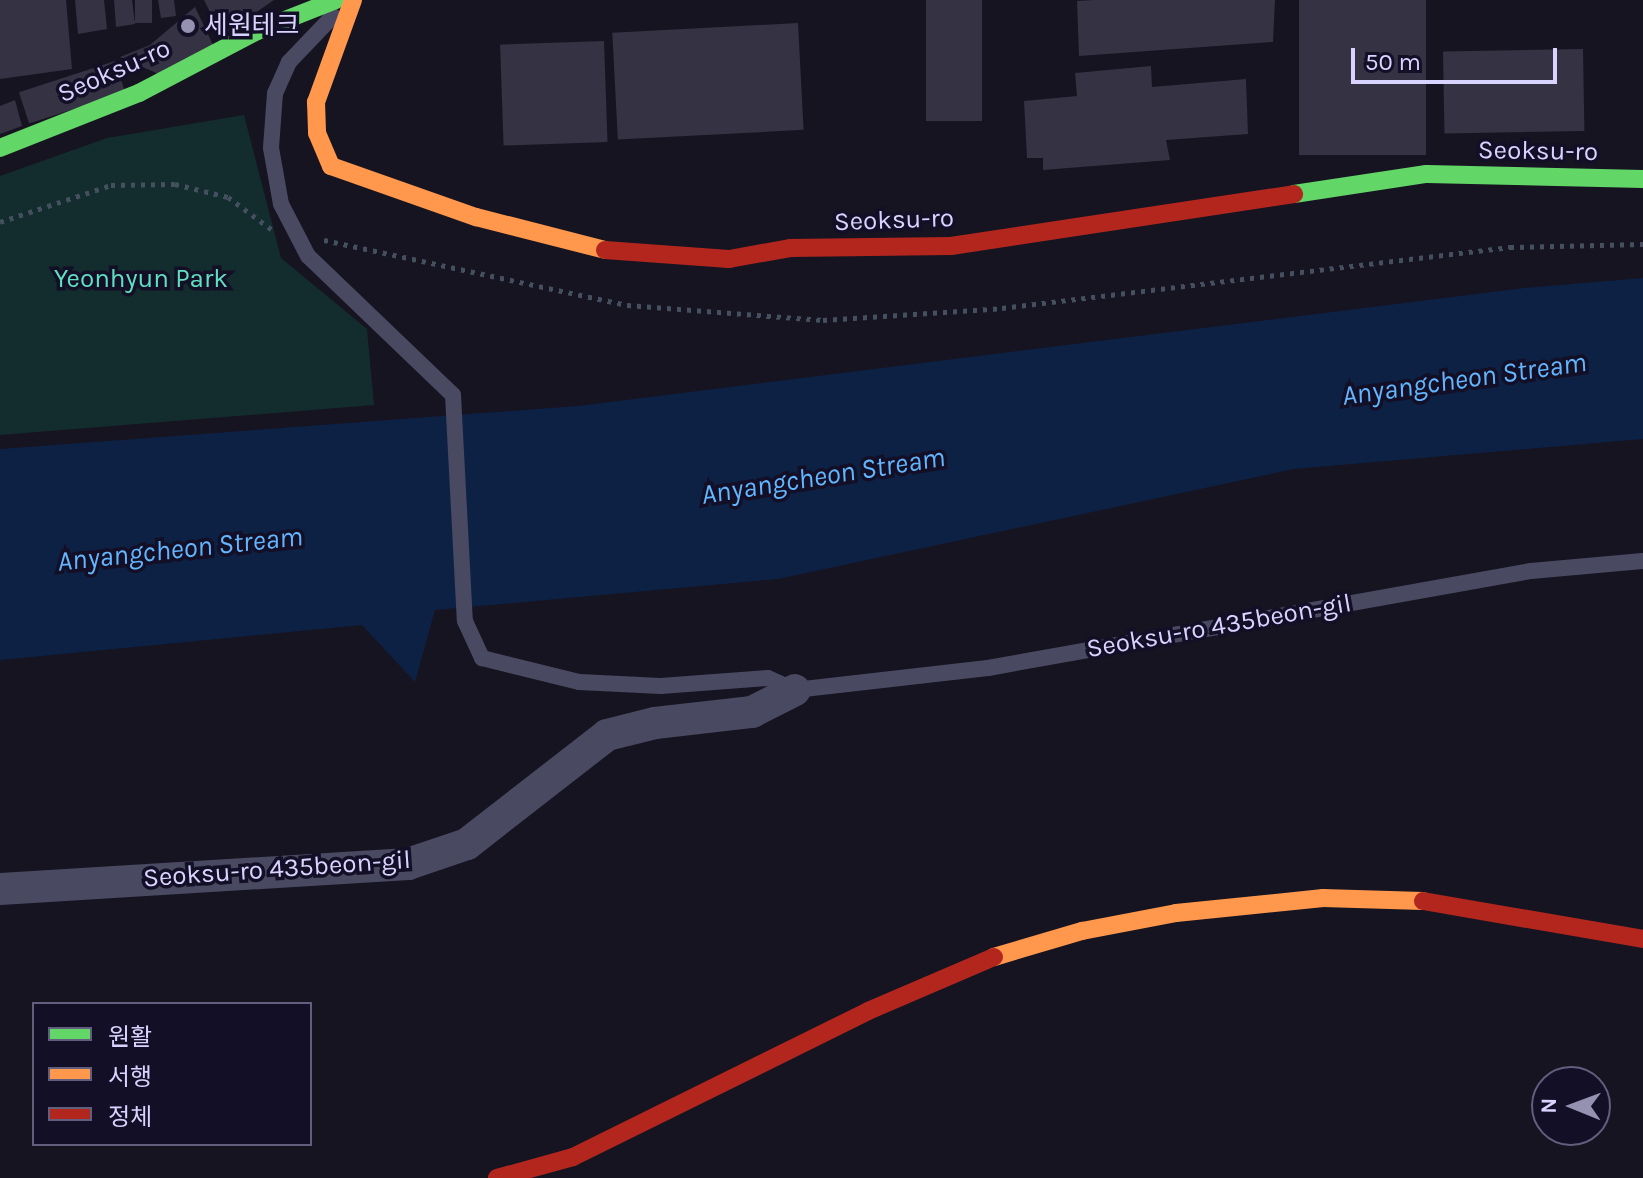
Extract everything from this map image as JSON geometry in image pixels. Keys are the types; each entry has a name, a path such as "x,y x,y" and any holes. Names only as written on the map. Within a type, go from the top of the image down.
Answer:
{"main road":[{"name":"Seoksu-ro","path":"0,148 139,93 257,31 336,0"},
{"name":"Seoksu-ro","path":"351,0 316,102 317,133 331,166 476,217 614,252 729,259 790,248 951,246 1427,174 1643,179"},
{"path":"497,1178 573,1157 827,1031 988,959 1082,931 1176,913 1336,898 1498,910 1643,939"}],"street":[{"name":"Seoksu-ro 435beon-gil","path":"0,889 408,864 467,844 607,735 655,723 752,712 795,690"}],"lane":[{"name":"Seoksu-ro 435beon-gil","path":"351,0 289,62 275,93 271,148 281,204 308,256 453,395 465,621 482,658 579,682 661,686 768,678 795,690 988,668 1531,571 1643,561"}],"path":[{"path":"0,222 111,185 175,184 228,197 267,228"}],"green space":[{"name":"Yeonhyun Park","path":"244,115 281,258 367,329 374,405 0,435 0,176 107,138"}],"water":[{"name":"Anyangcheon Stream","path":"1643,278 1643,439 1294,469 778,579 435,610 415,682 362,625 0,660 0,449 578,406 1524,288"}],"building":[{"path":"0,0 66,0 72,69 0,79"},
{"path":"75,0 104,0 107,29 78,34"},
{"path":"114,0 132,0 135,24 116,27"},
{"path":"135,0 152,0 152,23 135,23"},
{"path":"158,0 174,0 176,16 161,18"},
{"path":"204,0 274,0 222,36"},
{"path":"926,0 982,0 982,121 926,121"},
{"path":"1275,0 1273,42 1079,56 1077,1"},
{"path":"1299,0 1426,0 1426,155 1299,155"},
{"name":"세원테크","path":"195,7 214,47 163,76 120,57 150,45"},
{"path":"798,23 804,130 618,140 612,33"},
{"path":"604,41 608,142 504,146 500,45"},
{"path":"1583,49 1584,131 1444,133 1443,51"},
{"path":"115,61 125,92 29,124 19,92"},
{"path":"1151,66 1152,87 1246,79 1248,134 1166,140 1170,160 1043,170 1043,158 1027,158 1024,101 1077,96 1075,73"},
{"path":"15,100 22,126 0,134 0,106"}],"traffic: fast":[{"path":"0,148 139,93 257,31 336,0"},
{"path":"1294,194 1427,174 1643,179"}],"traffic: slow":[{"path":"353,0 316,102 317,133 331,166 476,217 605,250"},
{"path":"994,957 1082,931 1176,913 1323,898 1423,901"}],"traffic: jam":[{"path":"605,250 729,259 790,248 951,246 1294,194"},
{"path":"1423,901 1643,939"},
{"path":"497,1178 573,1157 868,1011 994,957"}],"place":[{"name":"세원테크","path":"188,26"}]}
